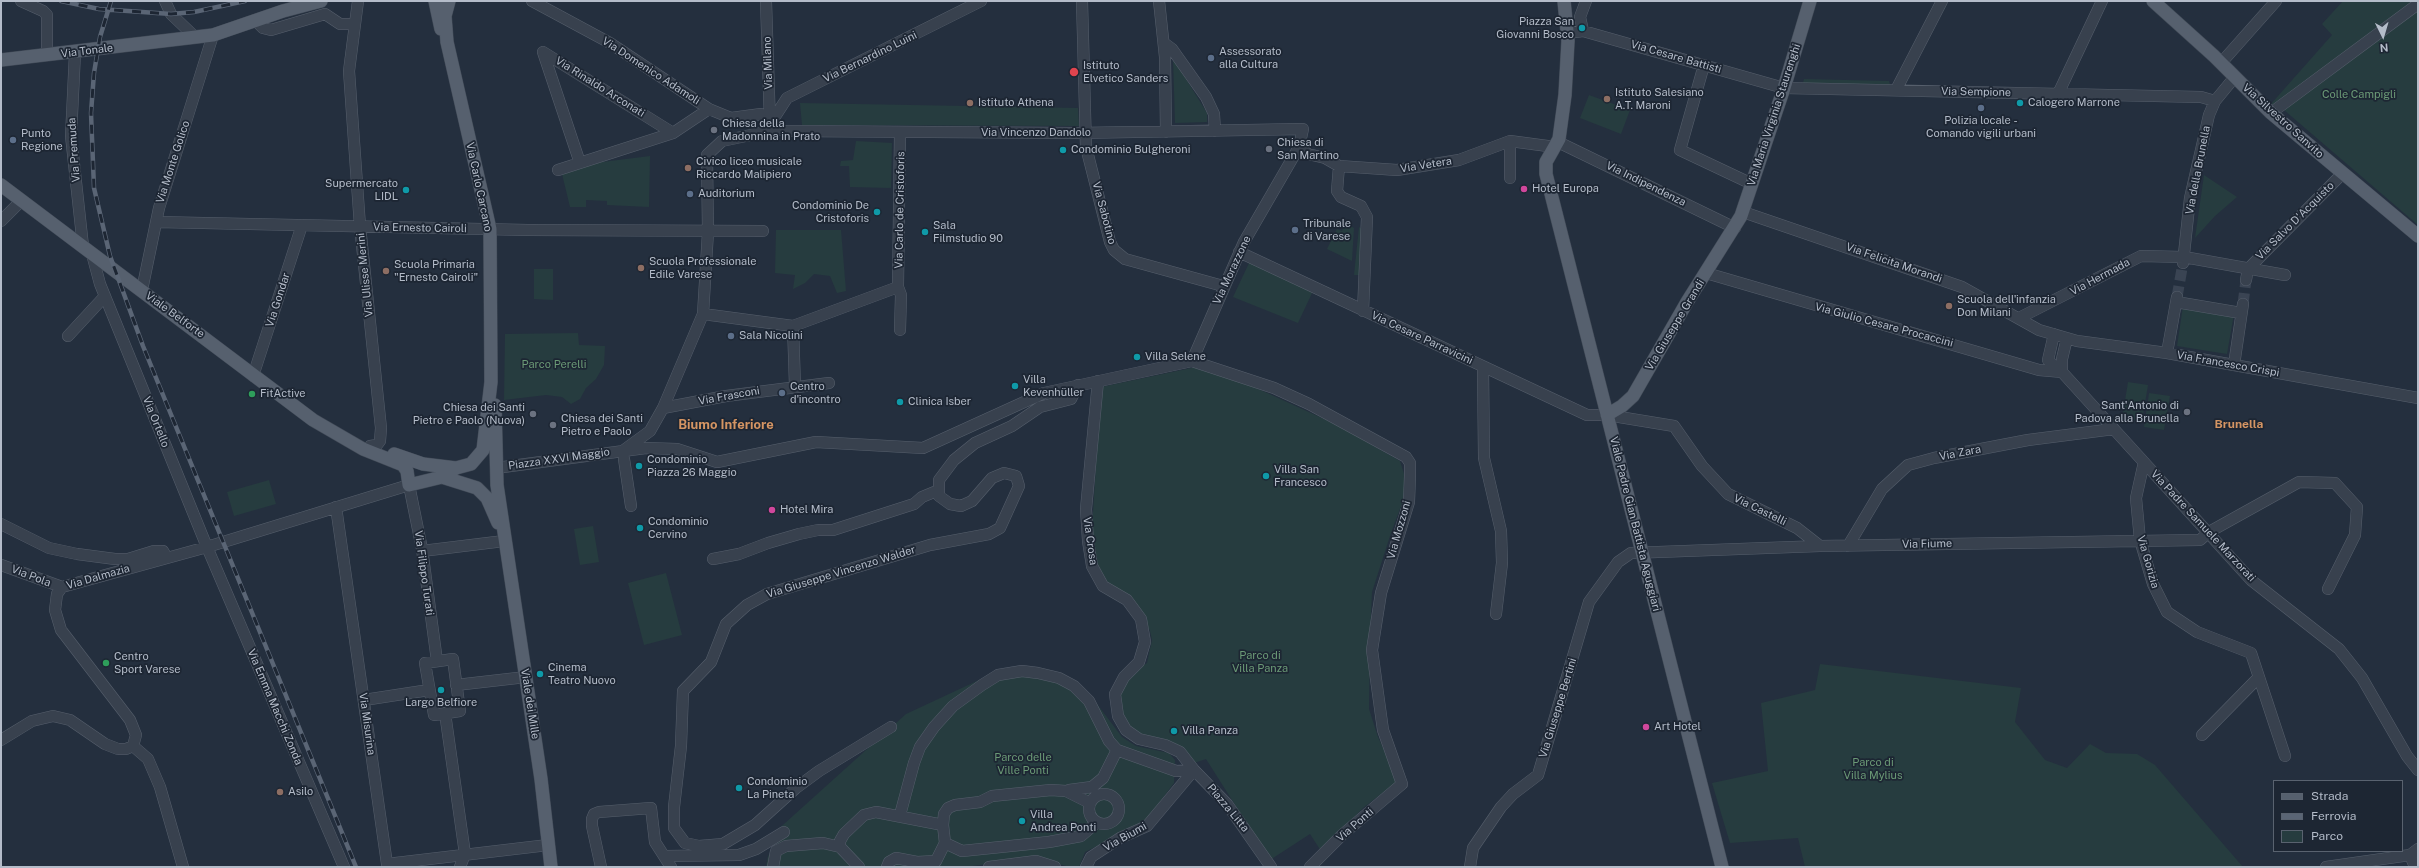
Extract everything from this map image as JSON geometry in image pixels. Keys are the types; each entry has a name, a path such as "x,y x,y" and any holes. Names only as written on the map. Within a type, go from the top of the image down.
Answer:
{"main road":[{"name":"Via Tonale","path":"283,11 306,1"},
{"name":"Via Tonale","path":"47,55 75,53 214,35 283,11 321,1"},
{"name":"Via Carlo Carcano","path":"435,1 442,34 447,42"},
{"name":"Via Carlo Carcano","path":"448,1 445,16 447,42 490,229 491,382 485,439 482,452 471,464 456,468"},
{"name":"Viale Padre Gian Battista Aguggiari","path":"1564,1 1568,33 1565,95 1556,146 1546,162 1548,182 1722,867"},
{"name":"Via Silvestro Sanvito","path":"2153,1 2221,63 2234,78 2271,113 2342,174 2418,236"},
{"name":"Via Maria Virginia Staurenghi","path":"1735,228 1743,212 1784,88 1806,2"},
{"path":"1,60 47,55"},
{"name":"Viale Belforte","path":"1,185 209,340 253,376 313,420 351,442 393,457"},
{"name":"Via Giuseppe Grandi","path":"1607,415 1622,406 1633,396 1706,273 1735,228"},
{"name":"Via Carlo Carcano","path":"491,382 495,399 497,485"},
{"name":"Viale Belforte","path":"351,442 370,446 393,457"},
{"path":"393,457 423,464 456,468"},
{"path":"393,457 405,468 409,485 442,477 456,468"},
{"path":"442,477 473,485 492,500"},
{"name":"Viale dei Mille","path":"497,485 492,500 504,541 526,677 541,779 551,867"}],"street":[{"name":"Via Tonale","path":"21,1 43,11 47,15 47,55"},
{"path":"165,1 171,14 195,37"},
{"name":"Via Ulisse Merini","path":"358,1 349,71 360,226 381,428 380,441 377,445 370,446"},
{"name":"Via Domenico Adamoli","path":"532,1 610,44 709,109 731,118 761,114 769,120 770,125"},
{"name":"Via Milano","path":"766,1 770,125"},
{"name":"Via Bernardino Luini","path":"770,125 787,98 980,1"},
{"name":"Via Sabotino","path":"1082,1 1086,147 1110,242 1114,250 1125,259 1224,286"},
{"path":"1159,1 1164,43 1166,132"},
{"path":"1583,31 1580,17 1586,1"},
{"path":"1896,90 1942,1"},
{"path":"2058,94 2102,1"},
{"path":"2221,63 2276,1"},
{"path":"2271,113 2418,4"},
{"path":"255,20 263,28 271,30 325,14 340,24 354,24"},
{"path":"1566,20 1580,17"},
{"name":"Via Cesare Battisti","path":"1568,33 1583,31 1784,88"},
{"name":"Via Monte Golico","path":"142,290 159,208 214,35"},
{"path":"1164,43 1172,49 1206,97 1214,114 1215,131"},
{"name":"Via Rinaldo Arconati","path":"580,163 543,52 674,133"},
{"name":"Via Premuda","path":"75,53 71,136 88,250"},
{"path":"1704,65 1680,150 1752,184"},
{"name":"Via della Brunella","path":"2184,260 2190,198 2209,115 2215,101 2234,78"},
{"name":"Via Sempione","path":"1784,88 2201,97 2215,101"},
{"path":"558,170 674,133 709,109"},
{"path":"663,408 703,314 708,232 707,155 722,141 765,132 770,125"},
{"name":"Via Vincenzo Dandolo","path":"770,125 777,130 799,132 900,133 1085,133 1303,129"},
{"name":"Via Morazzone","path":"1192,361 1239,252 1299,147 1303,129"},
{"name":"Via Carlo de Cristoforis","path":"900,133 900,330"},
{"path":"1510,141 1510,178"},
{"name":"Via Indipendenza","path":"1510,141 1556,146 1735,228"},
{"name":"Via Vetera","path":"1339,166 1397,170 1459,160 1510,141"},
{"path":"1299,147 1308,154 1325,158 1339,166 1338,191 1340,196 1361,206 1367,217 1363,311"},
{"name":"Via Salvo D'Acquisto","path":"2247,274 2342,174"},
{"path":"1,221 22,200"},
{"name":"Via Felicita Morandi","path":"1743,212 1962,287 2039,330"},
{"name":"Via Ernesto Cairoli","path":"157,222 490,229 708,232 763,231"},
{"name":"Via Gondar","path":"253,376 302,225"},
{"name":"Via Ortello","path":"88,250 105,296 207,547"},
{"name":"Via Cesare Parravicini","path":"1239,252 1587,415 1607,415"},
{"name":"Via Hermada","path":"2019,318 2141,256 2184,260"},
{"name":"Via Salvo D'Acquisto","path":"2184,260 2247,274 2285,275"},
{"path":"99,281 109,266"},
{"name":"Via Giulio Cesare Procaccini","path":"1706,273 2039,370 2062,372"},
{"path":"703,314 793,326 899,291"},
{"path":"68,336 105,296"},
{"path":"2167,353 2177,299 2242,308 2234,365"},
{"path":"793,326 799,385"},
{"name":"Via Francesco Crispi","path":"2039,330 2067,338 2167,353 2418,398"},
{"name":"Via Padre Samuele Marzorati","path":"2054,334 2048,360 2062,372 2252,580 2339,649 2362,678 2407,756 2418,770"},
{"path":"2062,372 2062,359 2067,338"},
{"path":"713,559 739,554 768,543 799,534 818,530 833,530 914,504 922,497 939,490 940,480 954,460 975,443 1012,426 1040,407 1071,400 1078,385 1192,361"},
{"name":"Via Mozzoni","path":"1192,361 1281,391 1392,448 1410,463 1409,502 1381,593 1372,650 1383,730 1402,784"},
{"path":"1483,367 1484,458 1501,537 1502,563 1496,614"},
{"name":"Via Crosa","path":"1098,381 1086,509 1092,566 1103,586 1127,600 1141,619 1145,642 1139,662 1124,676 1115,694 1118,716 1126,730 1138,739 1165,745 1180,752 1194,770"},
{"name":"Via Frasconi","path":"663,408 726,396 799,385 829,383"},
{"name":"Piazza XXVI Maggio","path":"496,468 623,454 663,447 677,449 717,462 816,442 923,448 1044,393 1078,385"},
{"name":"Piazza XXVI Maggio","path":"623,454 650,431 663,408"},
{"name":"Via Castelli","path":"1607,415 1674,426 1702,466 1728,494 1797,528 1820,546"},
{"name":"Via Zara","path":"1848,546 1882,489 1908,465 1934,458 2028,440 2114,429"},
{"name":"Piazza XXVI Maggio","path":"623,454 631,506"},
{"name":"Via Gorizia","path":"2144,462 2136,498 2140,540 2153,584 2166,612 2197,632 2251,653 2285,756"},
{"name":"Via Giuseppe Vincenzo Walder","path":"891,726 819,771 796,788 755,825 723,844 699,846 685,843 674,828 674,807 681,746 683,691 711,662 726,624 747,605 767,594 930,545 990,534 1000,528 1019,486 1016,476 1004,473 992,478 972,501 961,506 950,504 939,496 939,490"},
{"name":"Via Fiume","path":"1642,551 1820,546 2200,540 2209,532 2299,482 2335,483 2357,507 2355,535 2328,589"},
{"name":"Via Dalmazia","path":"133,746 136,735 130,720 61,630 55,610 57,594 62,588 207,547 409,485"},
{"name":"Via Filippo Turati","path":"409,485 422,551 437,662"},
{"name":"Via Misurina","path":"336,507 387,864 548,845"},
{"path":"1,524 49,548 77,554 114,559 159,551 163,552 167,558"},
{"path":"422,551 504,541"},
{"name":"Via Emma Macchi Zonda","path":"207,547 344,867"},
{"name":"Via Giuseppe Bertini","path":"1470,867 1473,848 1501,807 1513,794 1538,775 1589,602 1618,562 1631,553 1642,551"},
{"name":"Via Pola","path":"1,564 62,588"},
{"path":"453,659 456,685 460,711 434,715 425,663 453,659"},
{"path":"900,815 914,763 920,747 934,727 953,706 998,675 1022,672 1038,673 1059,678 1074,686 1089,701 1108,741 1117,750 1176,771 1194,770"},
{"path":"456,685 526,677"},
{"path":"2202,735 2258,678"},
{"path":"364,700 429,690"},
{"path":"445,713 465,854 460,867"},
{"path":"1,740 32,720 53,716 70,720 105,744 118,750 133,746 148,759 160,787 183,867"},
{"path":"887,867 889,862 896,858 917,862 936,861 945,844 943,825 944,814 948,808 955,805 980,802 992,796 1092,787 1103,778 1117,750"},
{"name":"Piazza Litta","path":"1194,770 1227,804 1260,848 1271,867"},
{"name":"Via Biumi","path":"1086,867 1091,857 1120,838 1147,826 1194,770"},
{"name":"Via Ponti","path":"1310,867 1342,835 1402,784"},
{"path":"1066,790 1090,803"},
{"path":"1099,794 1106,794 1116,800 1119,806 1117,818 1112,823 1104,825 1096,823 1091,815 1090,803 1099,794"},
{"path":"601,867 592,826 594,814 599,812 651,808 655,842 665,856 670,867"},
{"path":"840,847 844,834 864,815 876,812 900,815 943,825"},
{"path":"945,844 962,852 1049,842 1081,836 1096,823"},
{"path":"665,856 739,855 756,849 784,832"},
{"path":"773,867 776,851 786,846 823,843 840,847 859,867"},
{"path":"2326,867 2414,852 2415,867"},
{"path":"989,867 1036,861 1055,867"}],"green space":[{"name":"Colle Campigli","path":"2343,1 2418,1 2418,225 2284,110 2270,105 2332,35 2322,24"},
{"path":"1173,58 1207,113 1207,122 1175,123"},
{"path":"1804,79 1889,81 1891,88 1802,86"},
{"path":"1589,95 1630,110 1621,134 1580,118"},
{"path":"800,103 1078,108 1079,126 802,125"},
{"path":"856,141 892,143 891,188 850,187 849,166 840,166 841,161 853,160"},
{"path":"650,156 649,207 607,205 607,201 586,200 586,207 570,207 562,174 586,164"},
{"path":"2204,175 2237,197 2215,216 2195,238"},
{"path":"1345,223 1354,228 1352,261 1327,249 1337,229 1342,231"},
{"path":"1359,227 1364,230 1359,275 1354,275"},
{"path":"776,230 841,230 846,291 837,293 830,276 814,274 805,283 793,289 795,275 775,273"},
{"path":"1250,261 1313,291 1298,323 1233,297"},
{"path":"534,269 553,269 553,300 534,299"},
{"path":"2183,306 2234,314 2227,354 2177,346"},
{"name":"Parco Perelli","path":"578,333 579,345 605,346 604,365 596,379 586,388 580,399 571,404 562,397 546,395 504,400 505,334"},
{"name":"Parco di Villa Panza","path":"1196,367 1230,376 1335,424 1400,461 1405,477 1404,498 1372,592 1370,636 1369,709 1378,737 1398,781 1363,808 1321,851 1310,834 1270,860 1206,759 1191,764 1183,750 1176,744 1164,739 1148,738 1129,727 1123,718 1121,695 1124,677 1147,663 1152,640 1150,631 1137,606 1100,578 1094,563 1092,528 1101,387"},
{"path":"2128,382 2148,385 2142,421 2122,419"},
{"path":"2149,393 2170,396 2164,430 2144,427"},
{"path":"269,480 276,504 234,516 227,492"},
{"path":"593,526 599,562 580,565 574,529"},
{"path":"666,573 682,635 644,645 628,583"},
{"name":"Parco di Villa Mylius","path":"1820,664 2021,688 2015,722 2045,760 2067,768 2090,744 2106,753 2137,754 2155,765 2243,867 1805,867 1798,838 1730,843 1712,783 1768,771 1761,703 1815,690"},
{"name":"Parco delle Ville Ponti","path":"1027,669 1091,696 1122,737 1136,746 1169,753 1175,760 1174,783 1144,823 1085,852 1079,867 1070,867 1035,858 965,867 766,867 768,856 780,840 774,833 906,714 994,673"}],"tunnel":[{"path":"2177,297 2183,263"},
{"path":"2243,304 2246,280"}],"railway":[{"path":"61,1 99,9 171,14 194,12 245,1"},
{"path":"111,1 100,37 94,73 91,113 94,188 110,256 143,346 356,867"}],"place":[{"name":"Piazza San Giovanni Bosco","path":"1582,28"},
{"name":"Assessorato alla Cultura","path":"1211,58"},
{"name":"Istituto Elvetico Sanders","path":"1074,72"},
{"name":"Istituto Salesiano A.T. Maroni","path":"1607,99"},
{"name":"Istituto Athena","path":"970,103"},
{"name":"Calogero Marrone","path":"2020,103"},
{"name":"Polizia locale - Comando vigili urbani","path":"1981,108"},
{"name":"Chiesa della Madonnina in Prato","path":"714,130"},
{"name":"Punto Regione","path":"13,140"},
{"name":"Chiesa di San Martino","path":"1269,149"},
{"name":"Condominio Bulgheroni","path":"1063,150"},
{"name":"Civico liceo musicale Riccardo Malipiero","path":"688,168"},
{"name":"Hotel Europa","path":"1524,189"},
{"name":"Supermercato LIDL","path":"406,190"},
{"name":"Auditorium","path":"690,194"},
{"name":"Condominio De Cristoforis","path":"877,212"},
{"name":"Tribunale di Varese","path":"1295,230"},
{"name":"Sala Filmstudio 90","path":"925,232"},
{"name":"Scuola Professionale Edile Varese","path":"641,268"},
{"name":"Scuola Primaria \"Ernesto Cairoli\"","path":"386,271"},
{"name":"Scuola dell'infanzia Don Milani","path":"1949,306"},
{"name":"Sala Nicolini","path":"731,336"},
{"name":"Villa Selene","path":"1137,357"},
{"name":"Villa Kevenhüller","path":"1015,386"},
{"name":"Centro d'incontro","path":"782,393"},
{"name":"FitActive","path":"252,394"},
{"name":"Clinica Isber","path":"900,402"},
{"name":"Sant'Antonio di Padova alla Brunella","path":"2187,412"},
{"name":"Chiesa dei Santi Pietro e Paolo (Nuova)","path":"533,414"},
{"name":"Chiesa dei Santi Pietro e Paolo","path":"553,425"},
{"name":"Condominio Piazza 26 Maggio","path":"639,466"},
{"name":"Villa San Francesco","path":"1266,476"},
{"name":"Hotel Mira","path":"772,510"},
{"name":"Condominio Cervino","path":"640,528"},
{"name":"Centro Sport Varese","path":"106,663"},
{"name":"Cinema Teatro Nuovo","path":"540,674"},
{"name":"Largo Belfiore","path":"441,690"},
{"name":"Art Hotel","path":"1646,727"},
{"name":"Villa Panza","path":"1174,731"},
{"name":"Condominio La Pineta","path":"739,788"},
{"name":"Asilo","path":"280,792"},
{"name":"Villa Andrea Ponti","path":"1022,821"}],"district":[{"name":"Brunella","path":"2239,424"},
{"name":"Biumo Inferiore","path":"726,425"}]}
